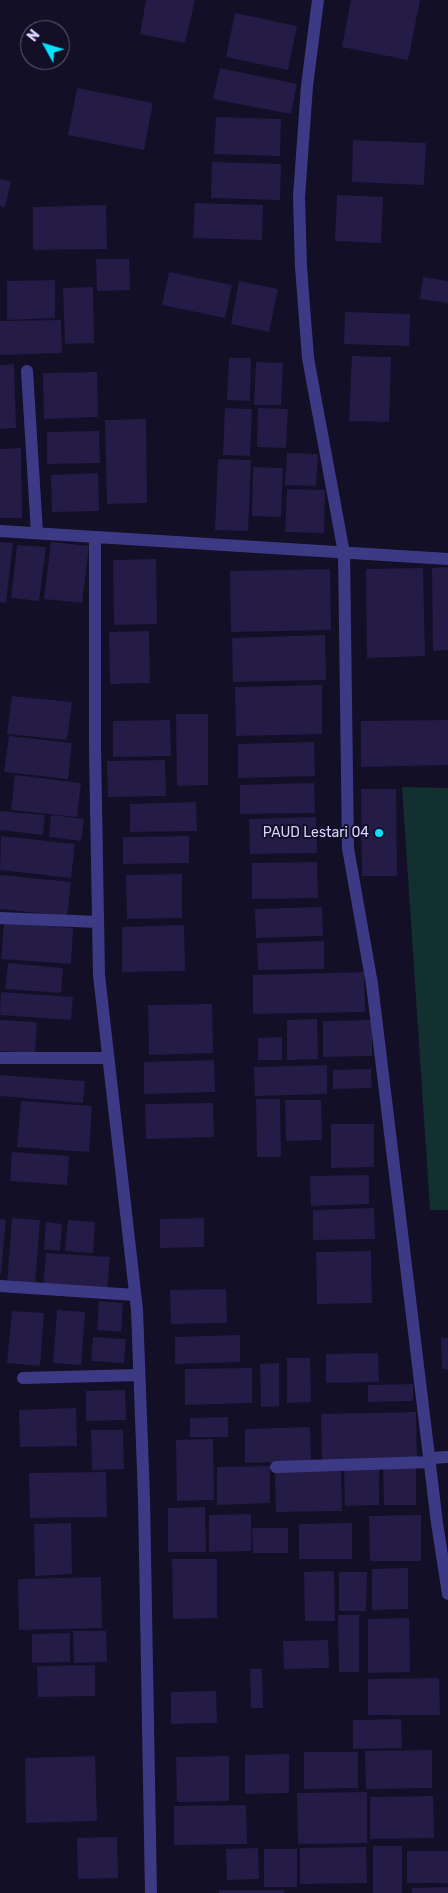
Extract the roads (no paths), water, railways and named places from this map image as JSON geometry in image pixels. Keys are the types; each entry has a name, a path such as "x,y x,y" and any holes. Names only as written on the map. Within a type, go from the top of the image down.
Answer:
{"street":[{"path":"318,0 307,86 299,197 301,267 308,358 344,553 348,848 372,984 430,1460 445,1556 448,1594"},
{"path":"27,370 37,533"},
{"path":"0,531 448,559"},
{"path":"95,537 95,748 99,974 135,1295 140,1375 151,1893"},
{"path":"0,918 98,922"},
{"path":"0,1058 108,1058"},
{"path":"0,1286 135,1295"},
{"path":"23,1378 140,1375"},
{"path":"276,1467 430,1460 448,1457"}],"place":[{"name":"PAUD Lestari 04","path":"379,833"}]}
